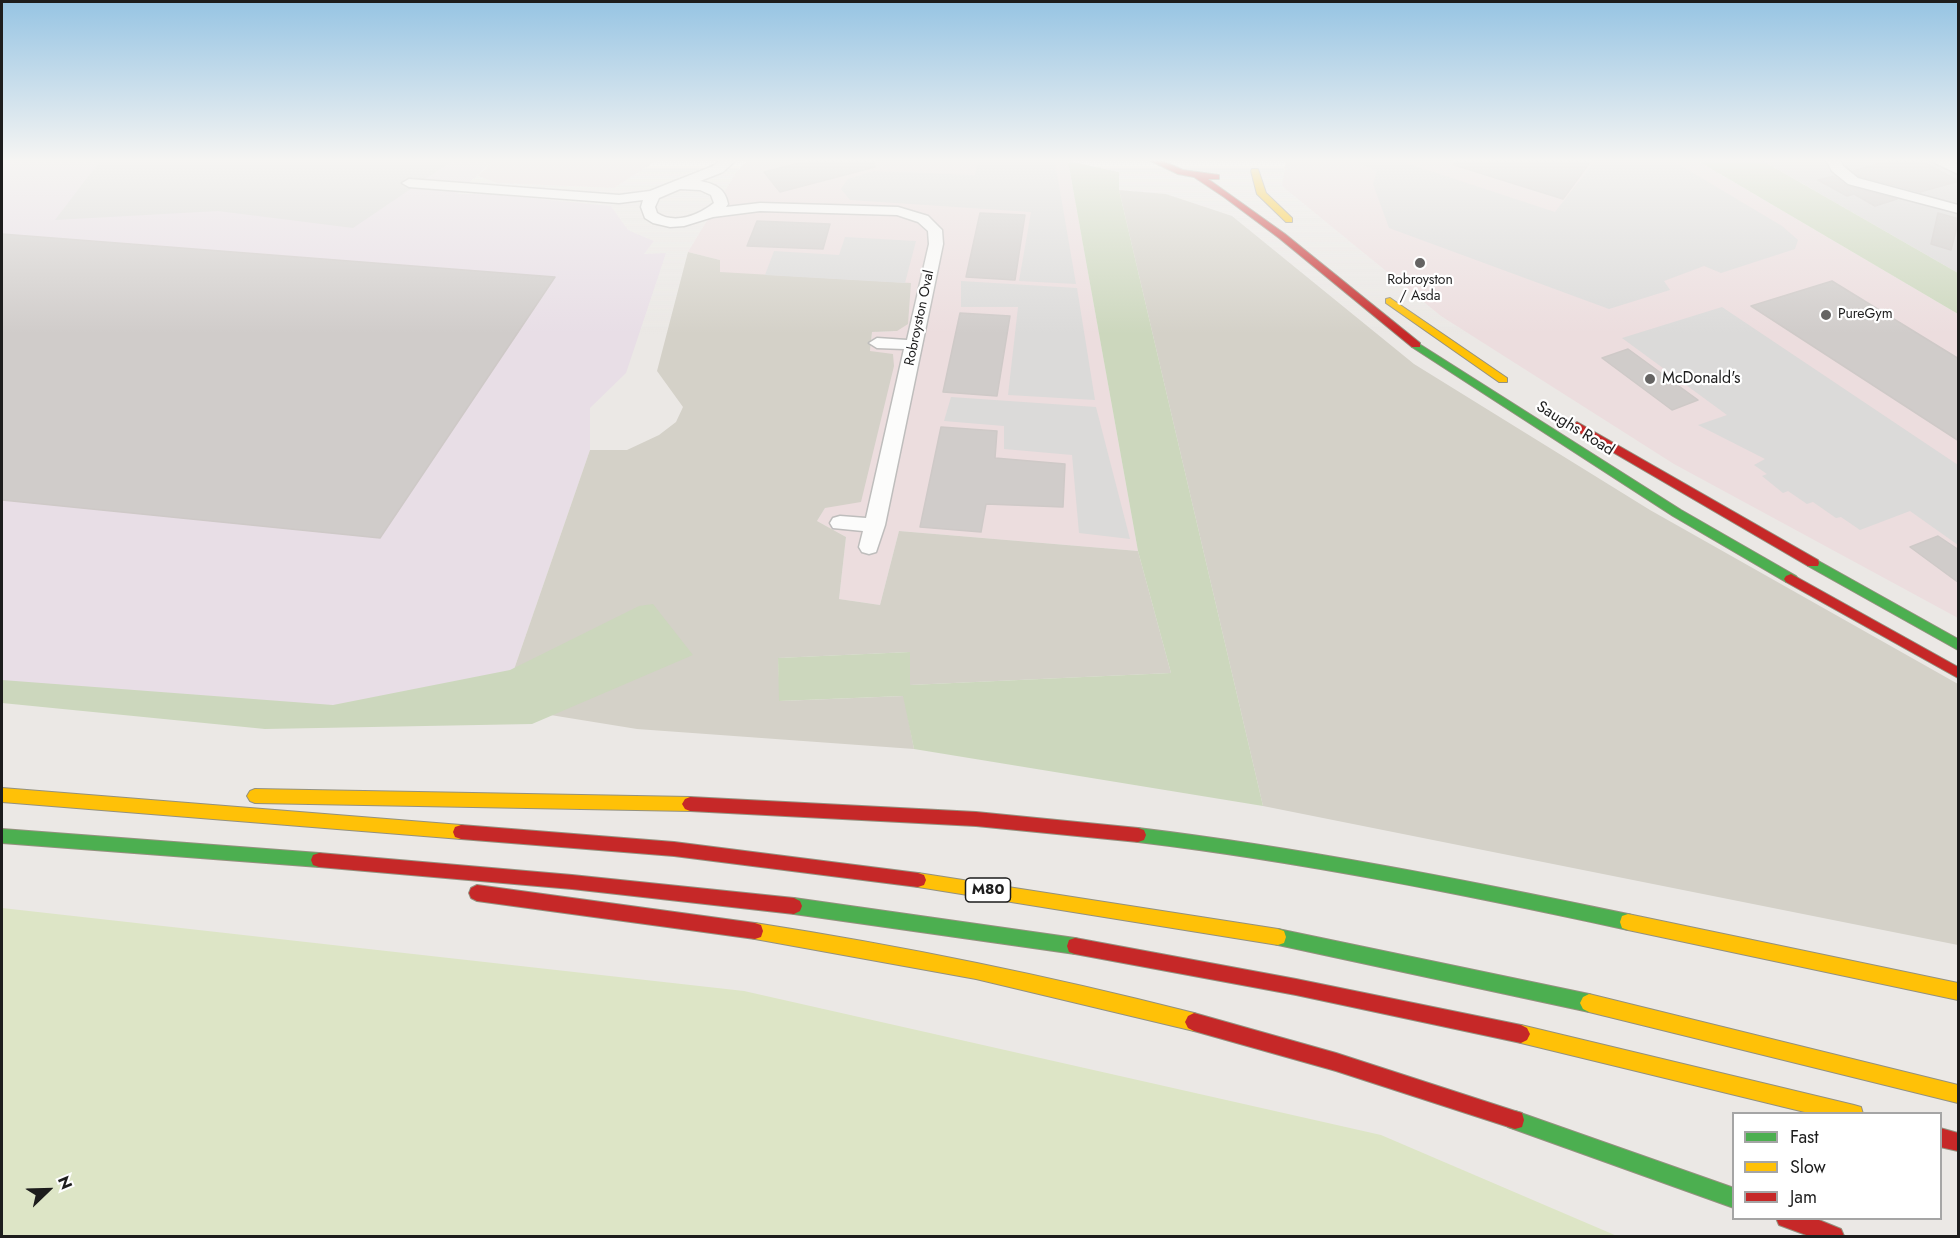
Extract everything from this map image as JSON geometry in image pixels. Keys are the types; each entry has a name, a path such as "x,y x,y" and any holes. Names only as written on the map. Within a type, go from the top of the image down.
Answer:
{"main road":[{"name":"Saughs Road","path":"1258,219 1369,310 1436,360 1677,513 1857,618 1959,673"},
{"path":"1287,219 1297,227"},
{"path":"1380,294 1516,389"},
{"name":"Saughs Road","path":"1567,420 1699,499 1959,645"},
{"path":"2,794 176,795"},
{"name":"M80","path":"2,794 674,849 966,887 1294,940 1454,973 1685,1024 1959,1094"},
{"path":"246,795 808,808 978,819 1148,837 1337,863 1403,875 1959,992"},
{"path":"2,836 521,876 672,891 917,921 1149,960 1377,1002 1685,1071 1850,1112"},
{"path":"123,845 371,879"},
{"path":"466,891 854,947 1016,979 1307,1054 1481,1108 1732,1197"},
{"path":"1942,1137 1959,1142"},
{"path":"1791,1220 1834,1236"}],"street":[{"path":"656,219 664,223 677,240 701,219"},
{"name":"Robroyston Oval","path":"869,547 936,244 935,230 922,219"},
{"path":"877,343 915,345"},
{"path":"840,523 875,525"}],"shaded area":[{"path":"2,219 620,219 628,230 654,241 644,254 666,253 626,373 590,408 590,450 501,707 2,701"},
{"path":"280,219 367,219 353,228"},
{"path":"708,219 1078,219 1138,551 899,531 880,605 839,599 846,537 817,521 825,508 870,351 872,332 897,331 720,272 720,260 688,252"},
{"path":"1030,219 1065,219 1076,284 1019,281"},
{"path":"1126,219 1235,219 1414,364 1650,510 1958,684 1958,945 1263,806"},
{"path":"1322,219 1796,219 1958,314 1958,618 1674,464 1441,316"},
{"path":"1386,219 1770,219 1798,240 1795,249 1721,273 1704,266 1664,281 1670,290 1609,309 1389,228"},
{"path":"1864,219 1958,219 1958,273"},
{"path":"845,237 916,241 905,283 765,275 774,251 839,255"},
{"path":"688,252 720,260 720,272 911,283 908,324 897,331 872,332 870,351 893,354 894,366 861,502 825,508 817,521 846,537 839,599 880,605 899,531 1138,551 1171,673 910,685 910,652 778,658 780,701 904,696 914,749 637,729 501,707 590,450 627,450 659,435 676,422 683,407 657,371"},
{"path":"961,281 1077,288 1095,400 1008,395 1018,307 961,307"},
{"path":"1722,307 1958,465 1958,545 1910,511 1860,530 1841,517 1836,518 1813,502 1807,504 1788,491 1783,493 1762,476 1767,474 1754,465 1765,459 1698,425 1727,415 1622,338"},
{"path":"951,397 1096,407 1130,539 1079,533 1072,455 1004,449 1004,426 944,421"}],"green space":[{"path":"1078,219 1126,219 1263,806 914,749 903,696 779,701 778,658 910,652 910,685 1171,673 1138,551"},
{"path":"1796,219 1864,219 1958,273 1958,314"},
{"path":"653,604 693,655 532,724 265,729 2,703 2,680 333,705 510,670 639,606"},
{"path":"2,908 744,991 1381,1135 1617,1236 2,1236"}],"building":[{"path":"979,219 1024,219 1015,280 966,277"},
{"path":"1937,219 1959,219 1951,250 1931,244"},
{"path":"757,221 830,224 823,249 747,246"},
{"path":"2,234 555,277 380,538 2,500"},
{"path":"1832,281 1959,359 1959,441 1751,306"},
{"path":"960,313 1010,316 997,396 943,392"},
{"name":"McDonald's","path":"1628,349 1698,400 1672,410 1602,358"},
{"path":"941,427 997,431 995,458 1065,464 1063,507 986,504 981,532 920,527"},
{"path":"1938,536 1959,550 1959,583 1910,547"}],"traffic: fast":[{"path":"1416,345 1677,513 1791,579"},
{"path":"1813,563 1958,645"},
{"path":"1138,835 1323,861 1628,922"},
{"path":"2,836 319,860"},
{"path":"794,906 1075,946"},
{"path":"1278,937 1589,1003"},
{"path":"1515,1120 1732,1197"}],"traffic: slow":[{"path":"1390,301 1503,380"},
{"path":"2,795 461,832"},
{"path":"255,796 690,804"},
{"path":"918,880 1278,937"},
{"path":"1628,922 1958,992"},
{"path":"755,931 976,970 1194,1022"},
{"path":"1589,1003 1958,1094"},
{"path":"1521,1034 1846,1112"}],"traffic: jam":[{"path":"1260,219 1416,345"},
{"path":"1577,426 1813,563"},
{"path":"1791,579 1958,673"},
{"path":"690,804 976,819 1138,835"},
{"path":"461,832 674,849 918,880"},
{"path":"319,860 572,882 794,906"},
{"path":"477,893 755,931"},
{"path":"1075,946 1296,987 1521,1034"},
{"path":"1194,1022 1336,1062 1515,1120"},
{"path":"1942,1138 1958,1142"},
{"path":"1791,1220 1834,1236"}],"place":[{"name":"Robroyston / Asda","path":"1420,263"},
{"name":"PureGym","path":"1826,315"},
{"name":"McDonald's","path":"1650,379"}]}
